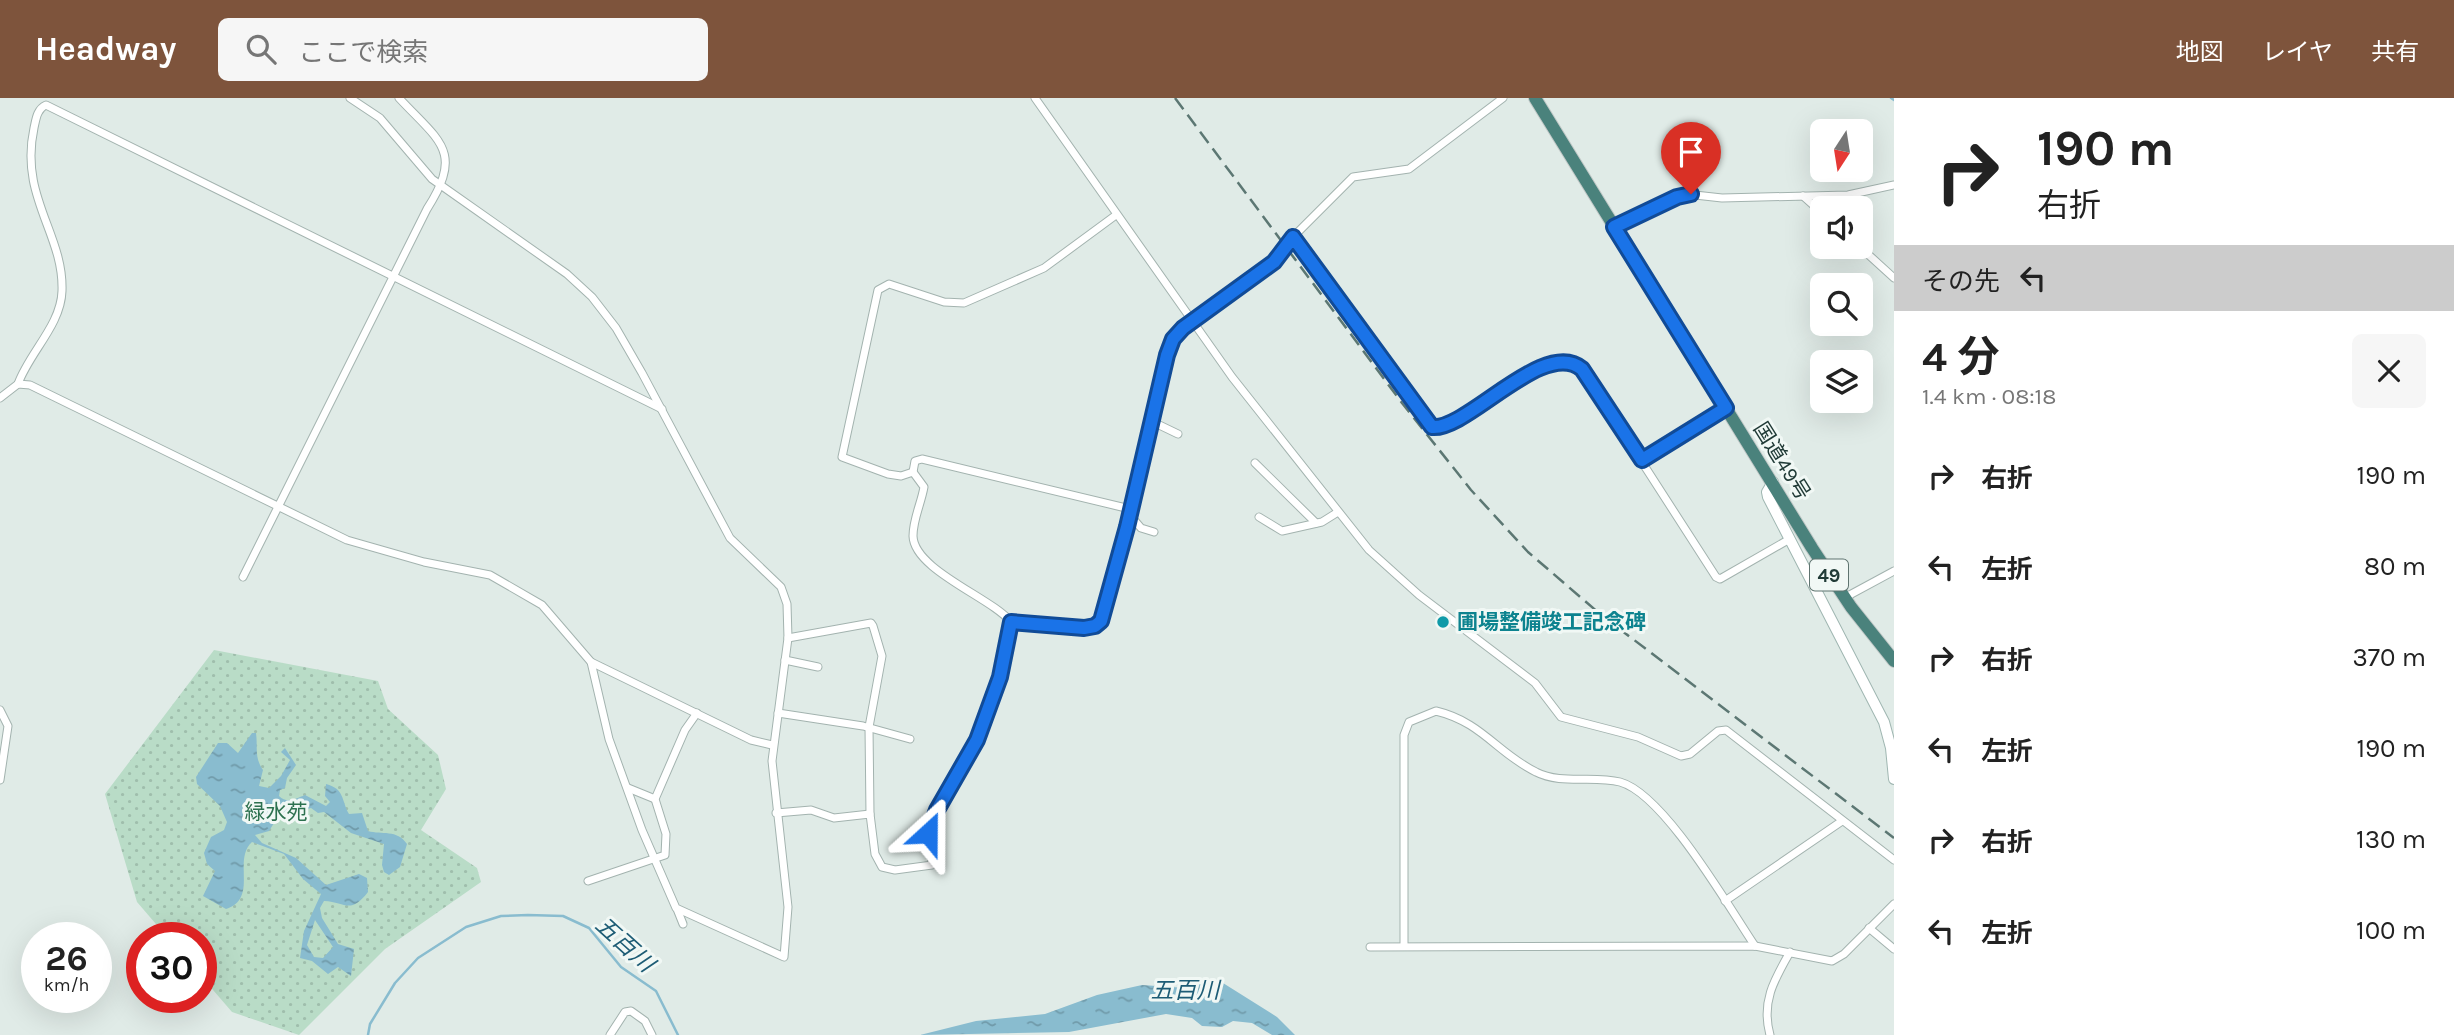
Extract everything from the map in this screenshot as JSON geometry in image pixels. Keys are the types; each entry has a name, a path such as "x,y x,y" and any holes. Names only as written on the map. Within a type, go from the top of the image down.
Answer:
{"highway":[{"name":"国道49号","path":"1535,98 1844,598 1894,661"}],"main road":[{"path":"1773,482 1767,492 1768,498 1884,722 1891,748 1894,779"}],"street":[{"path":"350,98 380,118 426,174 441,187 554,264 592,298 615,328 663,409 730,538 781,587 787,604 788,638 772,746 776,813 788,907 784,957 676,908"},
{"path":"243,577 426,209 446,177 443,149 399,98"},
{"path":"1035,98 1231,377 1268,419 1369,550 1395,575 1535,684 1561,716 1638,737 1681,756 1690,754 1718,731 1726,730 1894,860"},
{"path":"1154,532 1141,528 1130,512 922,459 915,461 913,472 923,488 914,527 917,548 947,579 1011,622 1084,628 1099,624 1130,512 1169,349 1178,334 1274,262 1293,237 1353,177 1409,169 1503,98"},
{"path":"0,398 18,384 55,316 61,297 61,276 35,196 31,166 35,125 41,107 46,105 663,409"},
{"path":"1614,227 1686,194 1722,198 1848,195 1894,185"},
{"path":"1802,196 1810,203"},
{"path":"913,472 901,476 888,474 845,459 841,454 880,287 889,284 944,302 964,303 1044,268 1116,215"},
{"path":"1293,237 1432,427 1451,422 1517,380 1542,368 1574,364 1582,369 1716,578 1720,579 1788,540"},
{"path":"1873,259 1894,278"},
{"path":"18,384 49,393 357,544 496,578 542,605 591,662 751,740 772,746"},
{"path":"1642,460 1726,408"},
{"path":"1152,421 1178,434"},
{"path":"1255,463 1316,523"},
{"path":"1259,517 1282,531 1316,523 1338,512"},
{"path":"1844,598 1894,571"},
{"path":"788,638 872,624 882,656 869,727 870,814 875,854 882,867 895,870 932,865 928,833 931,821 977,740 1000,677 1011,622"},
{"path":"785,660 818,667"},
{"path":"591,662 609,739 683,924"},
{"path":"0,710 8,726 0,780"},
{"path":"1404,946 1404,735 1409,722 1433,711 1471,723 1515,760 1547,778 1612,781 1637,790 1675,828 1755,946"},
{"path":"588,881 657,860 665,855 668,843 655,799 685,730 697,713"},
{"path":"778,713 869,727 910,739"},
{"path":"628,788 655,799"},
{"path":"776,813 811,810 834,818 870,814"},
{"path":"1725,901 1842,821"},
{"path":"1370,947 1755,946 1832,961 1894,904"},
{"path":"1870,928 1894,948"},
{"path":"1770,1035 1766,1012 1771,986 1790,952"},
{"path":"610,1035 625,1012 631,1011 645,1021 652,1035"}],"green space":[{"name":"緑水苑","path":"214,650 378,681 388,709 438,755 446,789 421,830 477,868 481,882 385,949 299,1035 232,1012 217,995 217,922 154,922 137,902 105,794"}],"water":[{"path":"252,733 256,733 257,756 263,770 259,786 269,788 281,776 290,760 281,752 285,748 296,765 279,796 291,800 305,795 326,806 330,802 325,796 326,784 332,786 340,792 349,814 362,813 368,831 394,834 407,844 400,867 389,875 384,872 382,865 384,844 351,833 324,812 318,813 311,808 290,814 274,823 269,831 255,835 262,843 296,858 326,885 359,874 367,878 368,892 357,903 348,905 324,901 320,908 322,918 338,944 354,949 351,976 338,967 328,974 312,961 300,958 304,931 321,894 303,879 284,854 252,842 246,850 243,888 236,904 226,909 203,896 215,871 207,864 204,853 211,837 224,830 227,822 220,806 197,784 196,777 218,743 227,743 238,753","holes":["315,920 333,947 323,958 314,957 307,945"]},
{"path":"1201,982 1223,983 1277,1017 1295,1035 1272,1035 1252,1023 1233,1021 1222,1027 1202,1026 1192,1018 1166,1014 1069,1032 920,1035 976,1021 1045,1014 1097,995 1142,985 1186,988"}],"waterway":[{"name":"五百川","path":"368,1035 370,1024 395,983 418,958 466,927 501,916 528,915 563,916 589,928 621,967 656,991 678,1035"}],"railway":[{"path":"1175,98 1402,403 1471,490 1528,552 1600,614 1894,838"}],"place":[{"name":"圃場整備竣工記念碑","path":"1443,622"}],"route":[{"path":"928,833 931,821 977,740 1000,677 1011,622 1091,628 1101,621 1127,527 1167,355 1173,339 1183,328 1262,273 1293,237 1432,427 1438,428 1451,422 1517,380 1542,368 1556,364 1574,364 1582,369 1642,460 1726,408 1614,227 1677,197 1691,194"}]}
